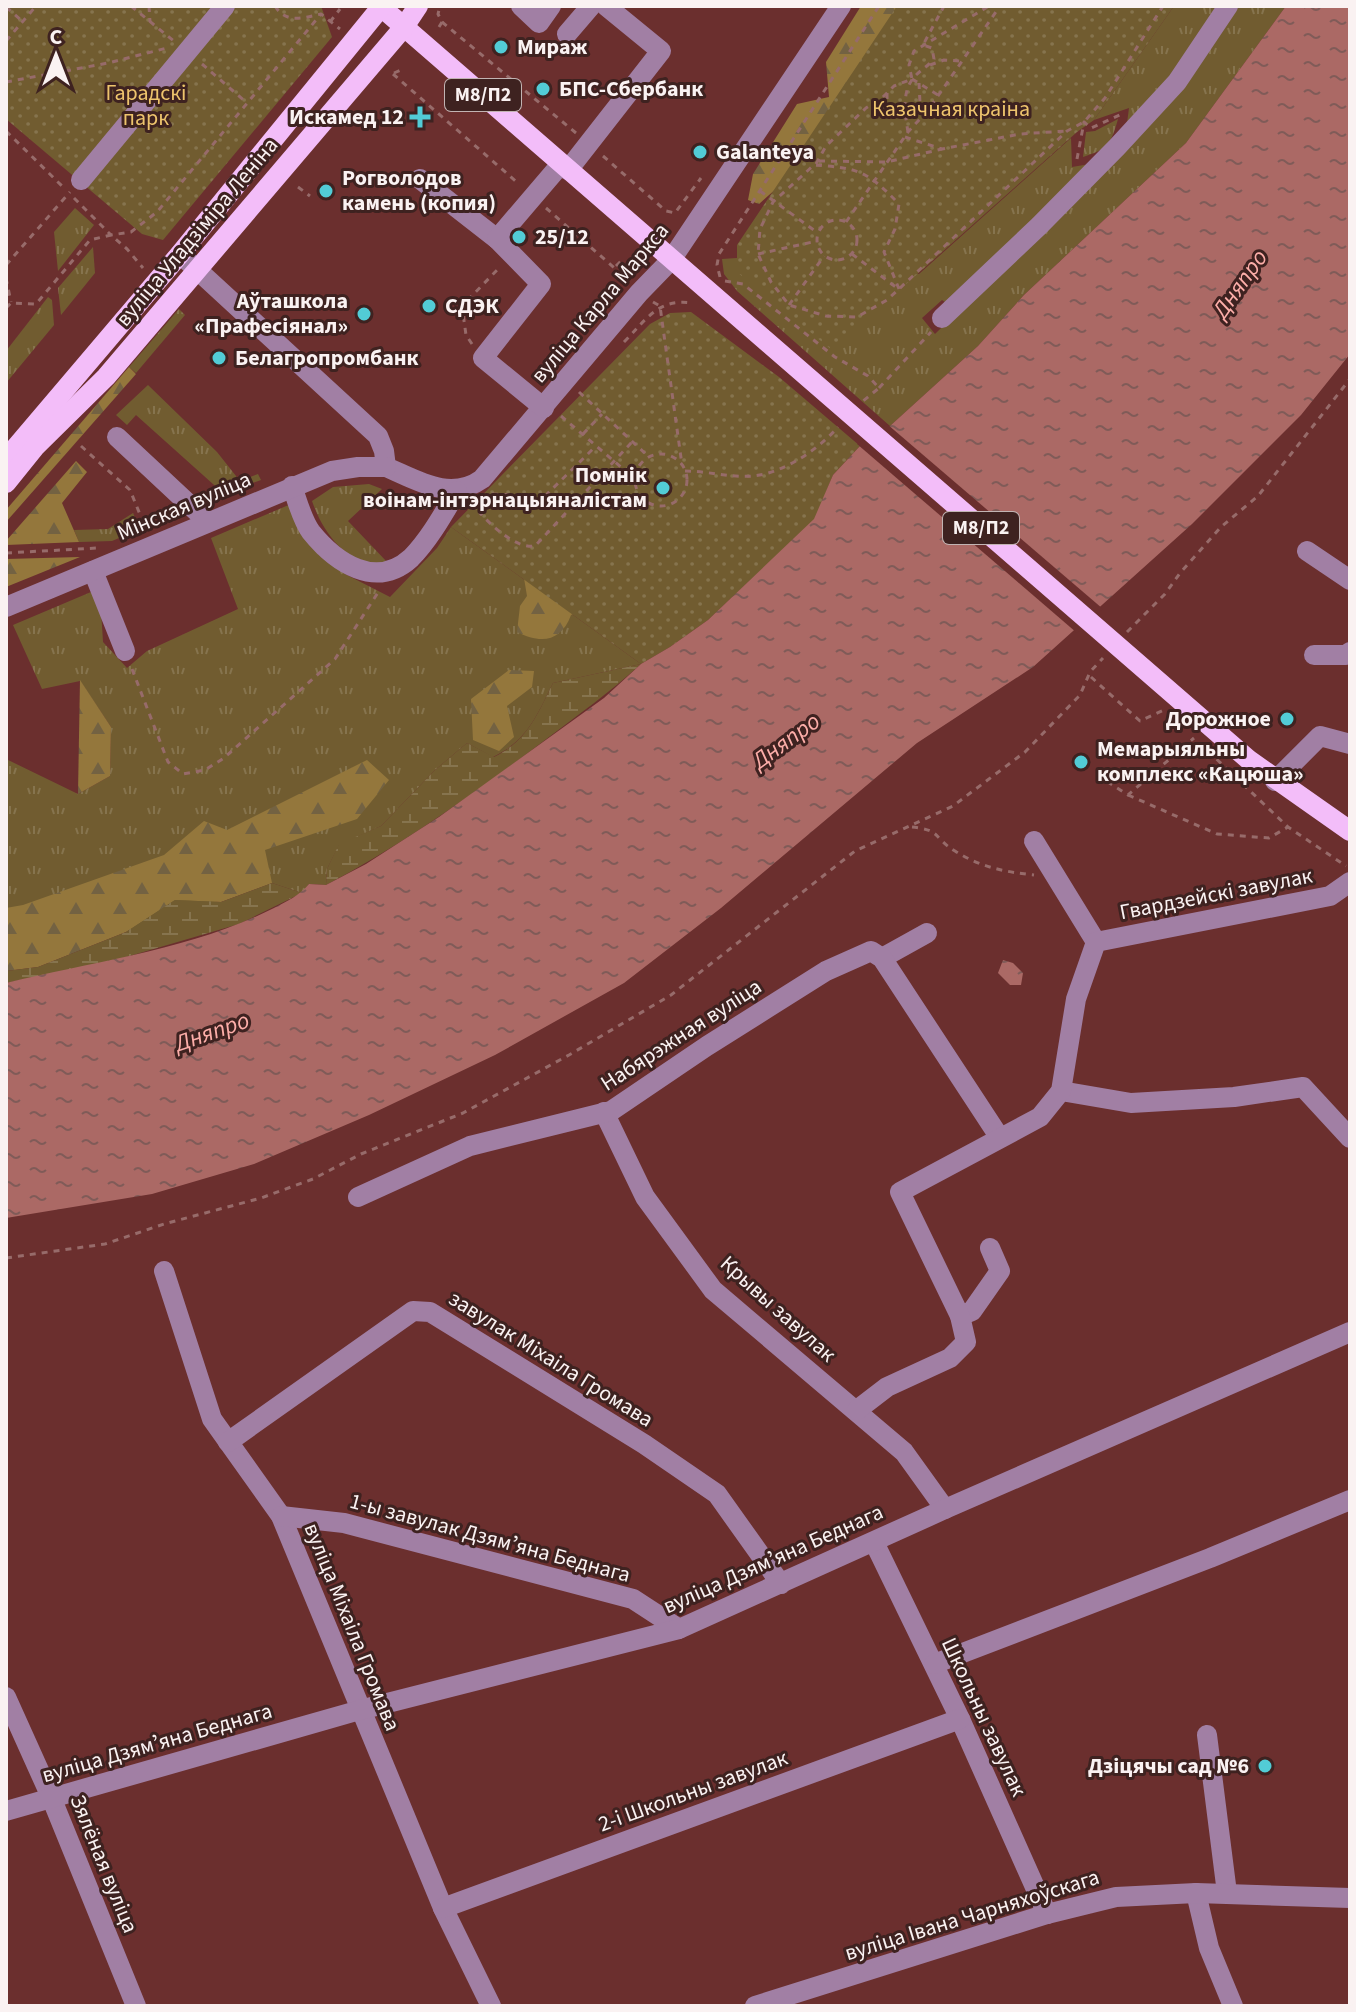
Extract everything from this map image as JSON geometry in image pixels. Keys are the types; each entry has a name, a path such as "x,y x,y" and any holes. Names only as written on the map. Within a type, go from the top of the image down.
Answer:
{"main road":[{"name":"вуліца Уладзіміра Леніна","path":"6,459 180,254 381,6"},
{"name":"М8/П2","path":"381,6 1167,696 1275,781 1350,831"},
{"name":"вуліца Уладзіміра Леніна","path":"6,483 35,447 106,377 404,27 418,6"}],"street":[{"path":"75,187 225,6"},
{"path":"521,6 539,23 551,6"},
{"path":"567,34 591,6"},
{"path":"497,239 533,196 589,144 661,51 606,6"},
{"name":"вуліца Карла Маркса","path":"457,491 471,487 482,479 550,410 639,293 671,260 841,6"},
{"path":"942,318 1039,226 1177,82 1228,6"},
{"path":"420,179 497,239 541,284 483,358 550,410"},
{"path":"180,254 378,436 386,467 438,488 457,491 412,557 392,571 371,574 342,562 309,530 292,486"},
{"path":"117,437 208,522"},
{"name":"Мінская вуліца","path":"6,607 332,471 386,467"},
{"path":"1307,551 1350,580"},
{"path":"93,571 125,651"},
{"path":"1314,655 1346,655 1350,652"},
{"path":"1275,781 1320,736 1350,729"},
{"path":"1320,736 1350,744"},
{"path":"1034,841 1096,942"},
{"name":"Гвардзейскі завулак","path":"1061,1091 1076,999 1096,942 1330,896 1348,874"},
{"name":"Набярэжная вуліца","path":"358,1197 470,1146 611,1111 826,971 871,951 882,958 927,933"},
{"path":"882,958 1000,1138"},
{"path":"857,1410 887,1387 950,1358 966,1342 960,1316 900,1192 1040,1117 1061,1091 1131,1103 1234,1097 1303,1087 1350,1138"},
{"name":"Крывы завулак","path":"604,1112 645,1197 713,1290 904,1452 945,1509"},
{"path":"960,1316 972,1311 1000,1271 990,1248"},
{"name":"вуліца Міхаіла Громава","path":"164,1271 212,1419 281,1516 443,1908 491,2006"},
{"name":"завулак Міхаіла Громава","path":"228,1442 413,1311 430,1312 644,1444 717,1494 781,1584"},
{"name":"вуліца Дзямʼяна Беднага","path":"6,1811 360,1710 679,1629 1350,1332"},
{"path":"934,1664 1210,1558 1350,1500"},
{"name":"1-ы завулак Дзямʼяна Беднага","path":"281,1516 344,1523 633,1599 679,1629"},
{"name":"Школьны завулак","path":"874,1542 960,1719 1047,1914"},
{"name":"Зялёная вуліца","path":"6,1697 51,1797 136,2006"},
{"name":"2-і Школьны завулак","path":"443,1908 960,1719"},
{"path":"1207,1735 1227,1893"},
{"path":"1196,1893 1209,1948 1233,2006"},
{"name":"вуліца Івана Чарняхоўскага","path":"755,2006 1047,1914 1116,1897 1227,1893 1350,1898"}],"path":[{"path":"6,41 36,6"},
{"path":"149,6 150,22"},
{"path":"275,6 280,14 293,19 321,14"},
{"path":"440,6 440,24 589,144 666,211 675,213 706,173"},
{"path":"732,291 721,281 717,265 719,254 879,6"},
{"path":"923,45 944,6"},
{"path":"908,132 904,107 912,79 909,65 914,51 989,6"},
{"path":"846,222 1000,6"},
{"path":"962,61 944,60 930,65 912,79 894,86 826,146 819,161 773,202 760,229 758,254 771,282 789,305 826,316 857,317 887,300 1067,131 1084,122 1105,98 1163,6"},
{"path":"6,7 23,22"},
{"path":"330,22 340,9"},
{"path":"321,14 345,33"},
{"path":"6,308 11,303 36,304 90,240 131,232 157,212 321,14"},
{"path":"6,82 108,63 179,45"},
{"path":"923,45 935,52 930,65"},
{"path":"393,74 403,69"},
{"path":"388,70 616,266 639,293"},
{"path":"912,79 938,95"},
{"path":"919,83 920,104"},
{"path":"887,93 887,102 891,107 920,104 929,109"},
{"path":"6,131 75,187 111,235 145,270"},
{"path":"819,161 887,162 1020,134 1067,131"},
{"path":"905,137 942,149"},
{"path":"814,165 852,168 875,180 899,204 895,229 884,252 899,289"},
{"path":"6,265 75,187"},
{"path":"298,187 310,196"},
{"path":"760,191 818,233"},
{"path":"660,217 666,211"},
{"path":"830,222 846,222 856,233 852,254 838,261 824,256 817,241 818,233 830,222"},
{"path":"758,254 817,241"},
{"path":"852,254 899,289"},
{"path":"483,358 466,335 462,306 512,255"},
{"path":"789,305 824,256"},
{"path":"616,266 623,259"},
{"path":"6,278 11,303"},
{"path":"721,281 743,284 835,357 868,376 879,388"},
{"path":"457,491 479,497 493,494 647,501 662,506 677,500 686,487 685,471 660,306"},
{"path":"859,404 879,388 942,318"},
{"path":"576,390 649,457"},
{"path":"550,410 636,479"},
{"path":"582,434 602,414"},
{"path":"685,471 756,476 788,465 830,436 840,425"},
{"path":"493,494 481,504 480,513 520,545 535,546 632,442"},
{"path":"81,446 130,490 147,532"},
{"path":"545,496 596,446"},
{"path":"647,501 641,495 636,479 639,467 649,457 663,454 682,465"},
{"path":"6,553 97,548"},
{"path":"125,651 168,762 183,774 205,770 224,758 335,659 392,571"},
{"path":"1091,677 1140,721 1168,708 1167,696"},
{"path":"1128,795 1194,738"},
{"path":"1205,748 1288,827 1348,874"},
{"path":"1097,775 1128,795 1217,834 1269,838 1288,827"},
{"path":"912,827 930,829 952,850 991,869 1056,876"},
{"path":"6,1258 105,1244 164,1224 261,1198 313,1179 361,1154 463,1113 671,995 855,851"}],"green space":[{"name":"Гарадскі парк","path":"6,6 321,6 332,37 163,240 142,234 6,119"},
{"path":"861,6 931,6 786,180 759,204 748,200 753,174 797,104 829,97 826,62"},
{"name":"Казачная краіна","path":"897,6 1174,6 1094,120 832,350 737,272 737,245"},
{"path":"1174,6 1220,6 1171,80 1126,131 1129,108 1094,120"},
{"path":"1233,6 1286,6 1186,143 1024,295 978,346 890,426 737,291 724,274 722,259 737,258 737,272 919,274 1071,138 1072,167 1096,163 948,304 942,300 922,318 935,334 1137,136"},
{"path":"1118,119 1107,144 1083,157 1086,132 1095,131"},
{"path":"75,208 94,225 58,271 54,232"},
{"path":"93,247 95,273 61,315 58,288"},
{"path":"48,297 52,300 54,325 6,383 6,351"},
{"path":"179,309 185,315 136,373 129,367"},
{"path":"691,312 779,377 860,446 833,475 815,519 708,620 641,664 451,527 650,324 670,313"},
{"path":"129,367 136,374 6,522 6,510"},
{"path":"148,385 217,452 240,481 258,474 261,480 223,493 136,415 127,425 116,415"},
{"path":"76,461 87,472 62,503 79,542 6,545 6,541"},
{"path":"369,484 382,489 348,521 387,562 373,563 349,555 323,525 312,501 333,487"},
{"path":"291,504 345,574 390,597 437,548 451,527 641,664 553,683 523,735 493,757 467,743 435,770 381,826 339,845 327,869 326,885 309,884 302,893 272,883 6,971 6,759 78,794 110,776 111,727 80,681 42,689 13,625 91,592 101,610 103,642 127,668 147,651 238,609 211,538"},
{"path":"133,513 140,529 112,541 79,542 74,530 108,529"},
{"path":"80,557 6,587 6,559"},
{"path":"524,578 581,611 571,615 562,631 549,638 534,638 517,632 520,606 527,596"},
{"path":"641,664 519,760 465,798 411,835 326,885 327,869 339,844 381,826 435,770 467,743 494,757 523,735 553,683"},
{"path":"509,670 534,671 532,687 507,706 514,737 499,751 473,740 471,699"},
{"path":"80,680 111,727 110,776 78,794"},
{"path":"367,760 389,780 357,819 265,850 272,883 221,902 175,900 126,932 38,967 6,971 6,908 23,905 164,855 204,821 227,830"},
{"path":"272,883 302,893 239,924 116,960 6,983 6,971 38,967 126,932 175,900 221,902"}],"water":[{"name":"Дняпро","path":"1286,6 1350,6 1350,354 1301,415 1192,524 1033,667 917,743 721,908 624,983 495,1055 369,1115 254,1164 152,1194 6,1218 6,983 142,953 210,934 274,908 309,884 326,885 366,864 439,817 604,698 641,664 708,620 814,519 833,475 860,446 890,426 978,346 1024,295 1186,143"},
{"path":"1003,960 1013,963 1023,973 1021,985 1010,985 998,973"}],"pier":[{"path":"887,424 1103,609 1077,633 857,444"}],"place":[{"name":"Мираж","path":"501,47"},
{"name":"БПС-Сбербанк","path":"543,89"},
{"name":"Искамед 12","path":"420,117"},
{"name":"Galanteya","path":"700,152"},
{"name":"Рогволодов камень (копия)","path":"326,191"},
{"name":"25/12","path":"519,237"},
{"name":"СДЭК","path":"429,306"},
{"name":"Аўташкола «Прафесіянал»","path":"364,314"},
{"name":"Белагропромбанк","path":"219,358"},
{"name":"Помнік воінам-інтэрнацыяналістам","path":"663,488"},
{"name":"Дорожное","path":"1287,719"},
{"name":"Мемарыяльны комплекс «Кацюша»","path":"1081,762"},
{"name":"Дзіцячы сад №6","path":"1265,1766"}]}
